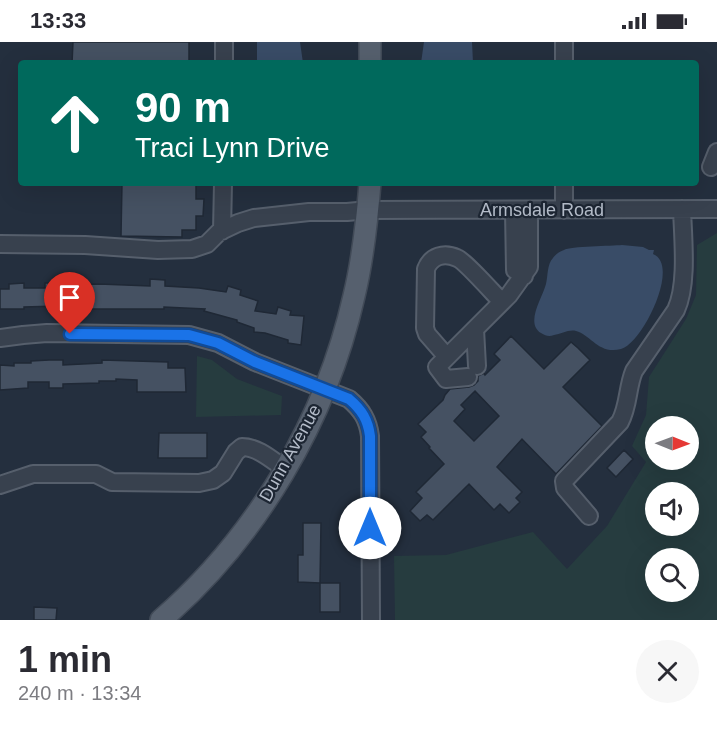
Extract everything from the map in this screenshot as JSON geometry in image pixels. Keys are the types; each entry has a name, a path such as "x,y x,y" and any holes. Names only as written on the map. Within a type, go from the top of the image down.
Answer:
{"main road":[{"path":"370,42 370,60"},
{"name":"Dunn Avenue","path":"161,620 184,599 226,553 263,504 310,423 343,339 354,298 363,253 370,186"}],"street":[{"path":"224,42 224,60"},
{"path":"564,42 564,60"},
{"path":"222,231 223,186"},
{"path":"564,186 564,210"},
{"path":"589,516 565,488 564,481 620,422 625,413 634,371 680,302 683,286 682,209"},
{"name":"Armsdale Road","path":"0,244 85,245 158,250 192,249 207,244 222,231 238,223 254,218 309,212 717,209"},
{"path":"475,329 468,369 446,379 437,367 475,329 502,302 524,276 515,270 522,210"},
{"path":"447,357 424,328 428,262 436,257 459,258 502,302"},
{"path":"0,338 47,333 189,335 218,343 255,362 349,399 365,416 370,436 370,620"},
{"path":"0,485 33,474 96,474 112,482 199,483 213,480 223,472 242,447 250,447 285,469"}],"green space":[{"path":"717,233 717,620 395,620 394,556 446,555 533,532 567,569 607,526 645,464 645,470 699,470 699,416 646,416 649,377 686,319 696,295 697,245"},
{"path":"197,356 212,360 237,379 282,396 281,415 196,417"},
{"path":"645,417 645,461 632,446"}],"water":[{"path":"257,42 300,42 303,60 257,60"},
{"path":"424,42 472,42 473,60 421,60"},
{"path":"622,245 654,250 653,254 661,261 663,273 661,288 648,320 630,344 613,350 601,347 576,331 549,336 536,329 534,317 546,284 550,263 555,256 568,249"}],"building":[{"path":"73,42 189,42 189,60 72,60"},
{"path":"122,186 196,186 196,199 204,199 203,216 196,216 196,230 182,230 182,237 121,236"},
{"path":"150,279 165,280 165,286 226,292 228,286 241,290 240,295 258,301 255,311 276,314 278,307 291,311 290,315 304,316 301,345 288,343 288,340 265,333 254,332 254,328 237,322 237,320 204,311 205,309 164,307 164,309 81,309 81,304 59,304 59,306 24,307 24,309 0,309 0,289 9,289 9,284 24,283 24,288 45,288 45,283 150,286"},
{"path":"511,336 544,369 571,342 590,360 563,387 602,426 556,474 522,439 497,467 522,492 516,498 520,502 509,513 500,504 494,510 469,484 433,520 427,515 420,521 410,511 422,498 416,492 444,464 421,437 426,432 418,424 443,400 450,389 474,385 478,381 478,376 484,373 485,375 500,360 494,354","holes":["475,391 499,416 474,441 454,421 465,409 461,405"]},
{"path":"63,360 63,365 102,363 102,360 168,362 168,368 185,368 186,392 137,392 137,380 116,379 116,381 99,381 99,383 63,384 63,388 49,388 49,382 28,382 28,388 0,390 0,365 14,366 14,363"},
{"path":"159,433 207,433 207,458 158,458"},
{"path":"624,450 633,459 616,477 607,468"},
{"path":"303,523 321,523 320,583 298,582 298,555 303,555"},
{"path":"320,583 340,583 340,612 320,612"},
{"path":"34,607 57,608 56,620 34,620"}],"route":[{"path":"70,334 189,335 204,338 255,362 349,399 365,416 369,426 370,528"}]}
